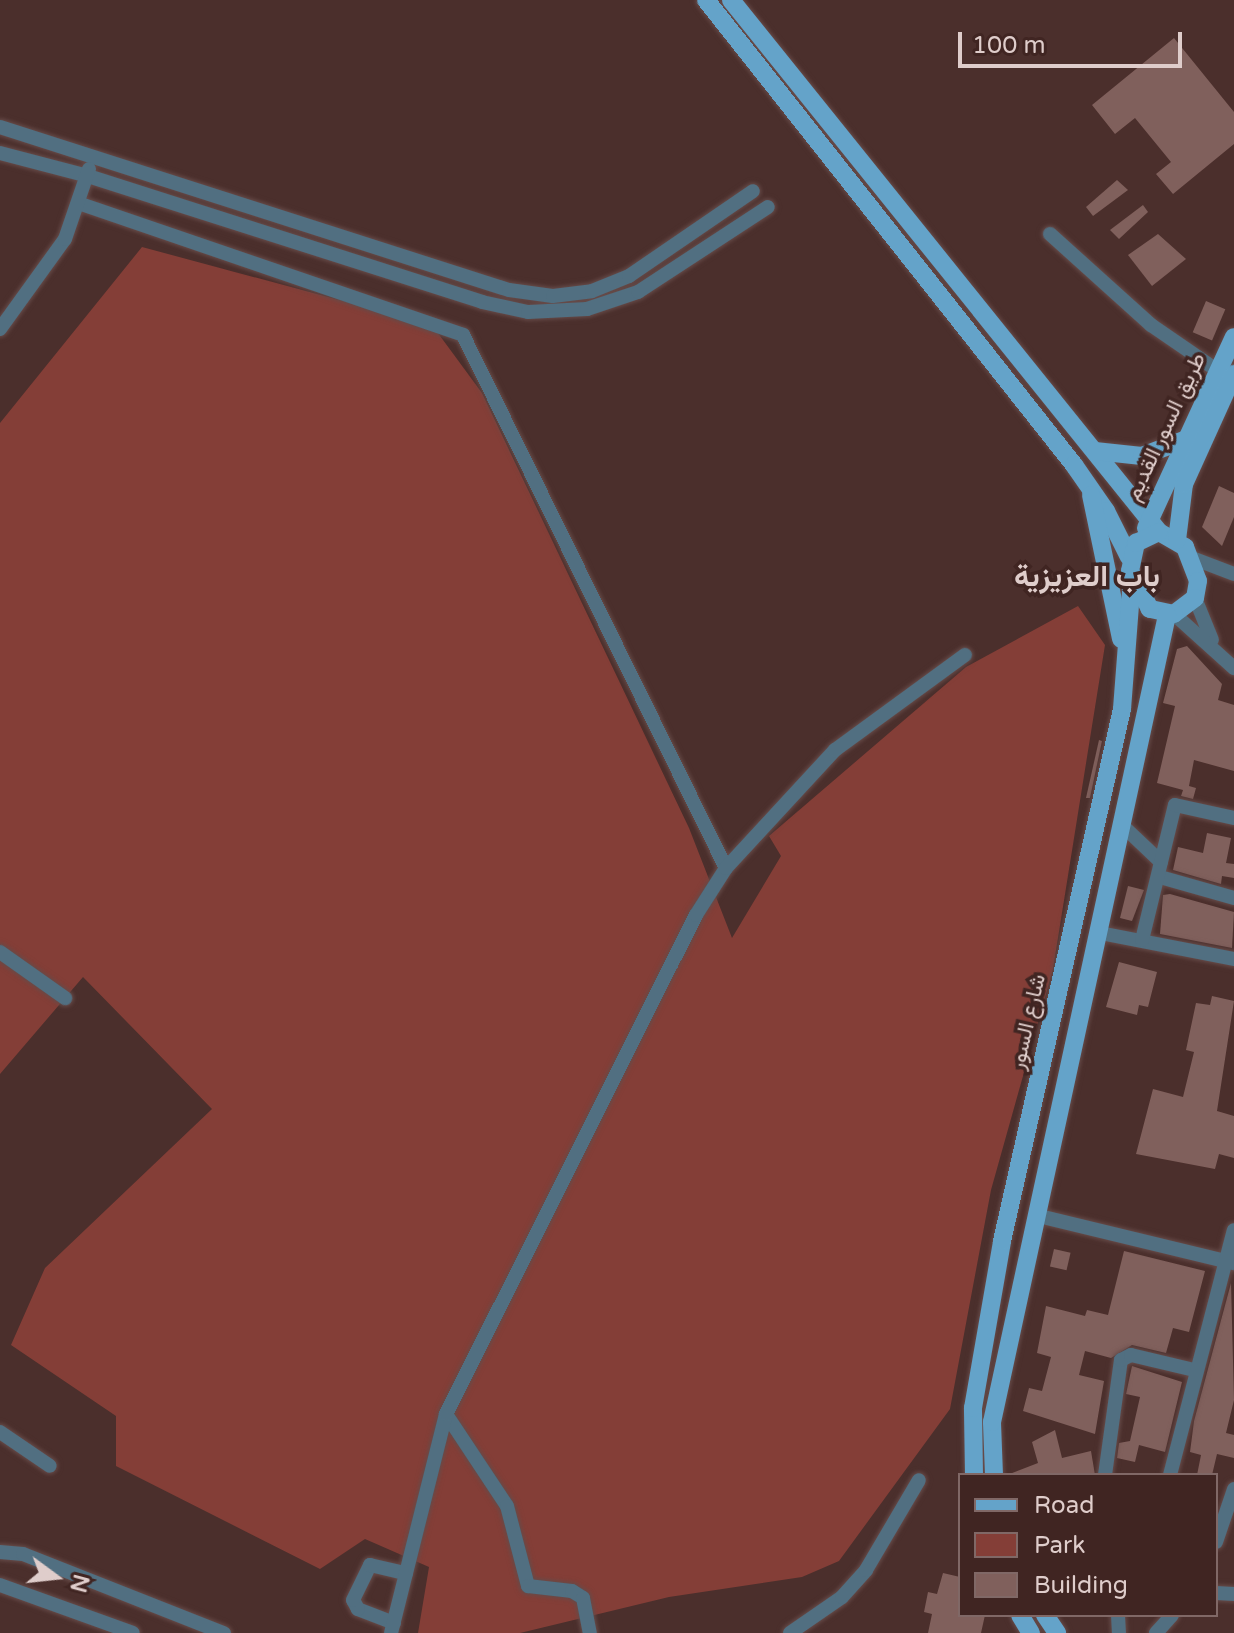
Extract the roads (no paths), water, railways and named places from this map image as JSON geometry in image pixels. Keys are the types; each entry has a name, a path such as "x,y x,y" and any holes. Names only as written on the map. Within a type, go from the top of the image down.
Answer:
{"main road":[{"path":"706,0 1088,485 1129,557 1132,579 1144,603 1170,614"},
{"path":"731,0 1157,532 1192,558 1198,581 1195,598 1170,614 992,1422 994,1473"},
{"name":"طريق السور القديم","path":"1157,532 1184,484 1226,372 1234,337"},
{"name":"طريق السور القديم","path":"1157,532 1187,439 1226,372"},
{"path":"1095,451 1142,456 1187,439"},
{"path":"1088,485 1126,659"},
{"path":"1129,557 1157,532"},
{"name":"شارع السور","path":"974,1473 973,1408 1002,1241 1122,709 1132,579"}],"street":[{"path":"0,127 509,290 553,296 592,291 629,276 748,195 754,217"},
{"path":"16,133 6,154 88,176 482,302 551,312 604,305 638,292 768,207"},
{"path":"0,329 65,239 81,204 92,157"},
{"path":"81,204 463,335 726,868"},
{"path":"1050,234 1151,325 1226,372"},
{"path":"551,312 553,296"},
{"path":"1192,558 1234,574"},
{"path":"1195,598 1218,651"},
{"path":"1170,614 1218,651 1234,668"},
{"path":"406,1573 370,1565 353,1600 358,1609 393,1628 446,1414 696,915 726,868 835,750 965,655"},
{"path":"1142,940 1175,805 1234,818"},
{"path":"1124,827 1161,870 1234,898"},
{"path":"1100,933 1234,959"},
{"path":"0,952 65,998"},
{"path":"1039,1216 1229,1262"},
{"path":"1170,1473 1194,1370 1229,1262 1234,1230"},
{"path":"1105,1473 1121,1360 1131,1355 1194,1370"},
{"path":"446,1414 507,1506 528,1586 572,1591 583,1598 590,1633"},
{"path":"0,1432 50,1466"},
{"path":"790,1633 842,1597 866,1570 919,1480"},
{"path":"1218,1536 1234,1489"},
{"path":"0,1552 23,1554 224,1633"},
{"path":"0,1585 133,1633"},
{"path":"1156,1633 1170,1617"}],"district":[{"name":"باب العزيزية","path":"1087,577"}]}
